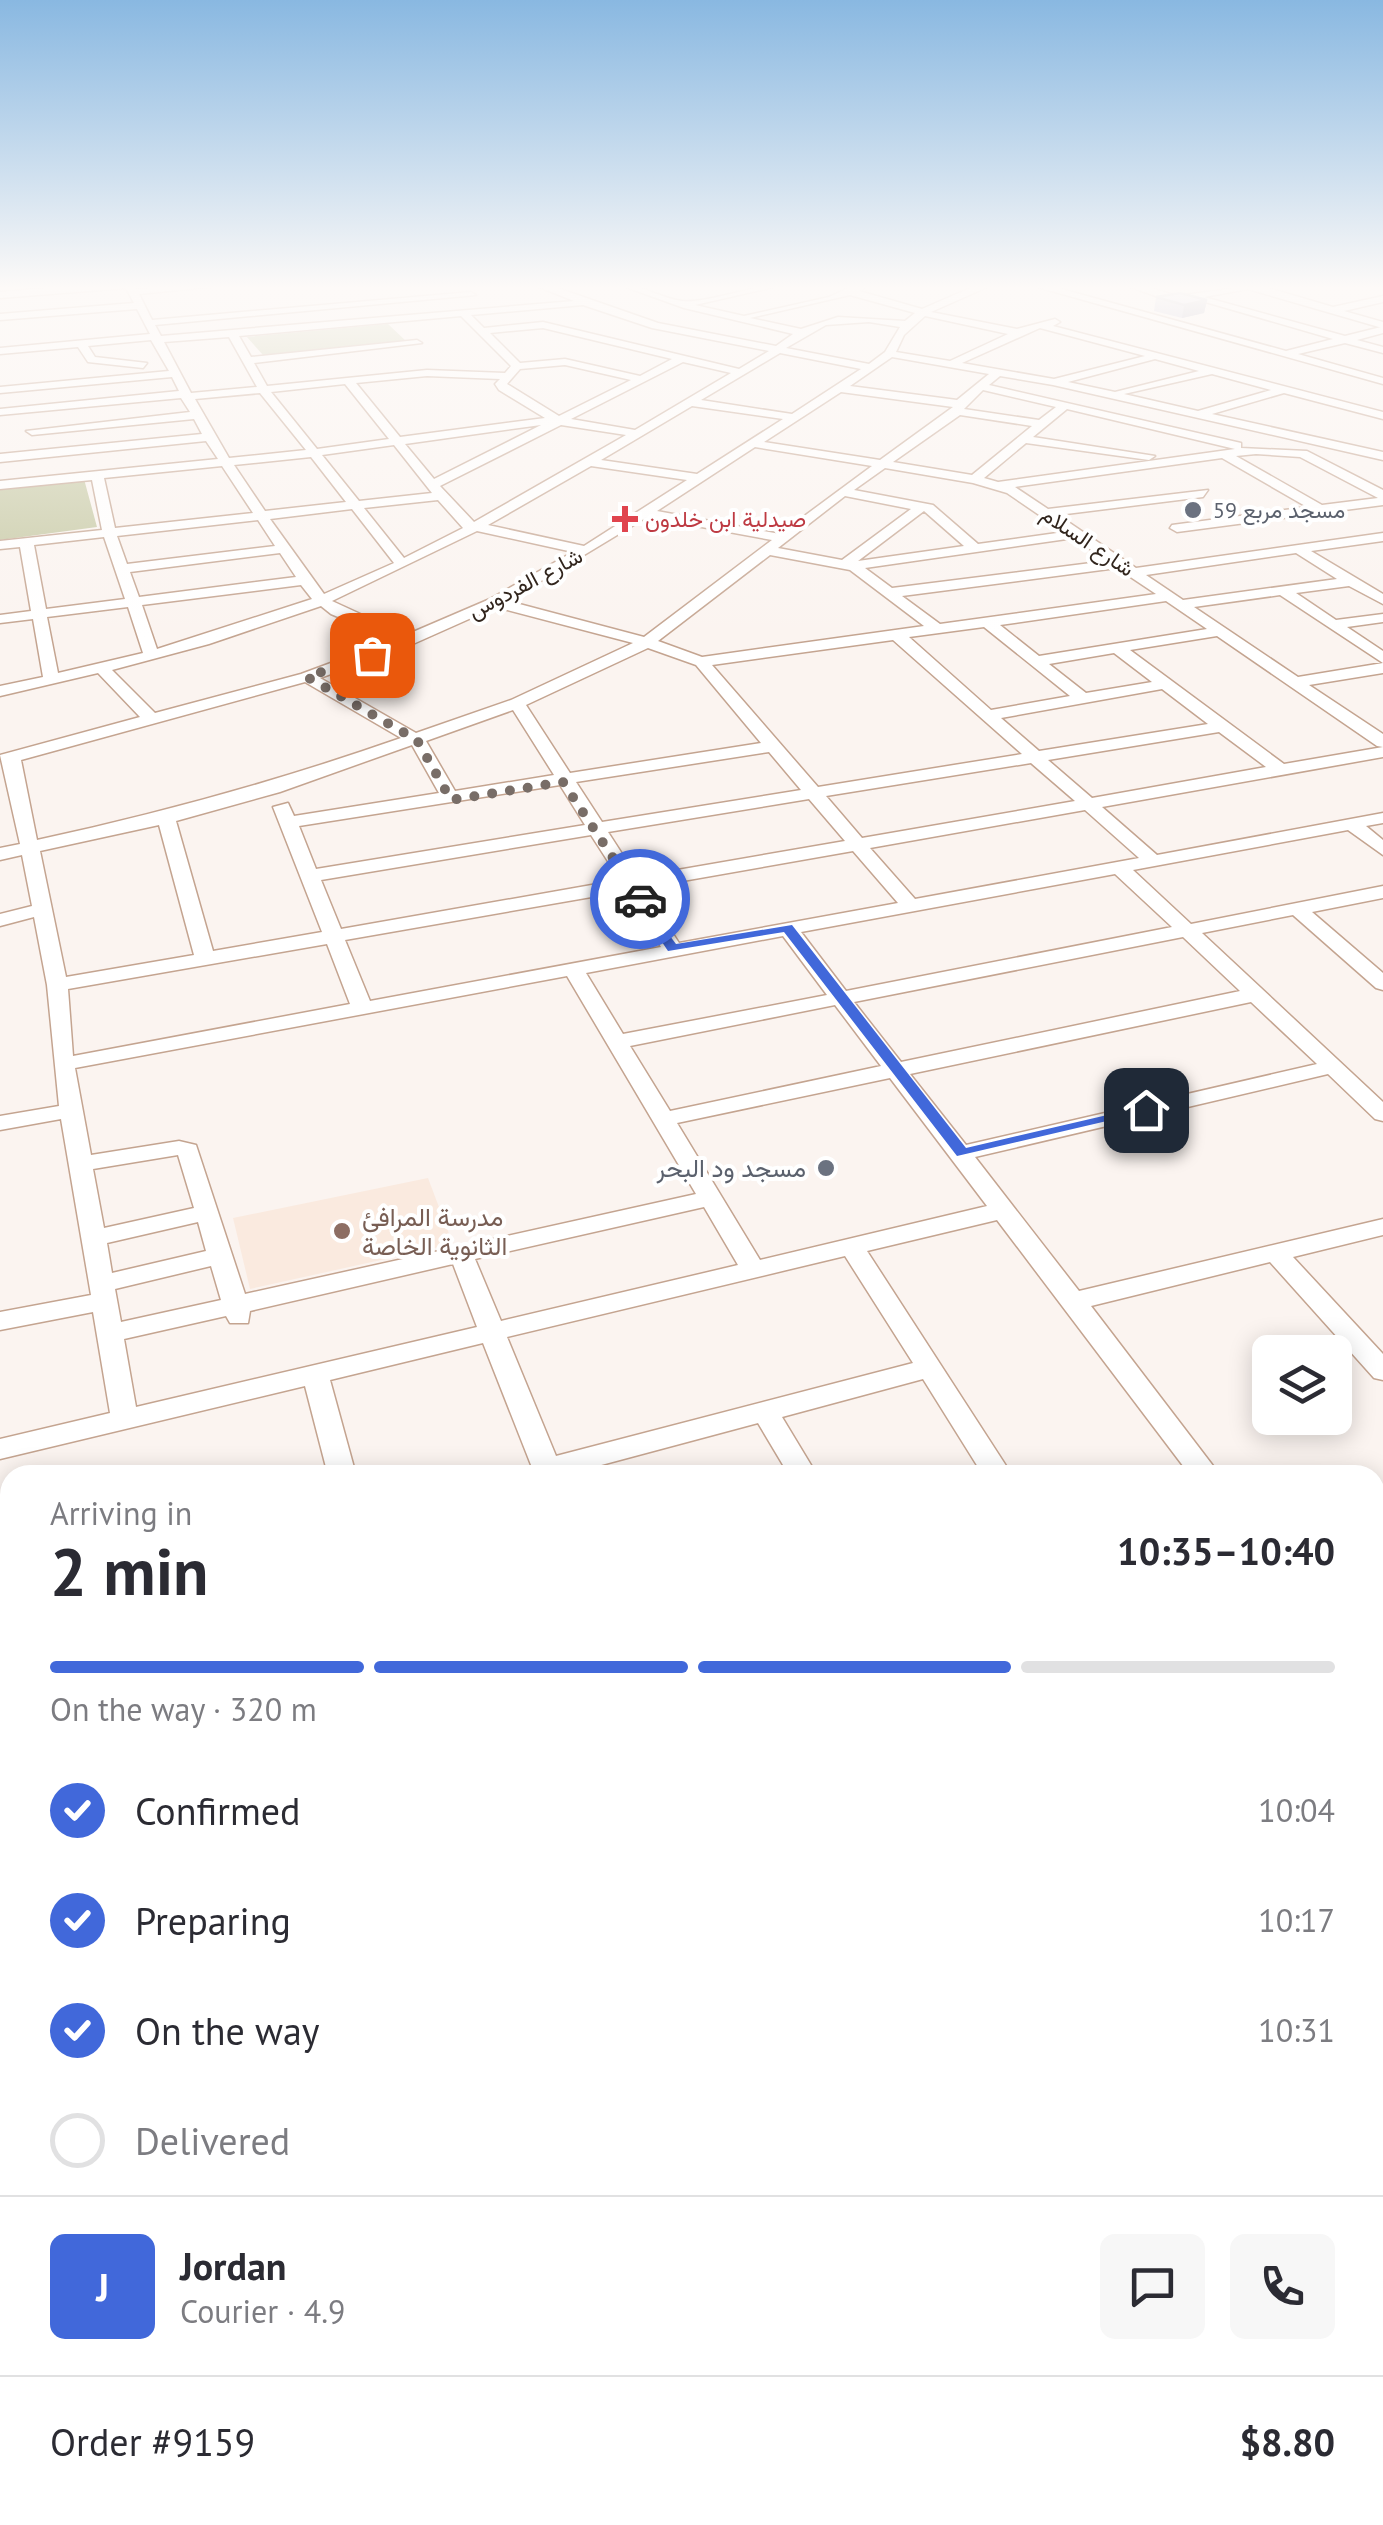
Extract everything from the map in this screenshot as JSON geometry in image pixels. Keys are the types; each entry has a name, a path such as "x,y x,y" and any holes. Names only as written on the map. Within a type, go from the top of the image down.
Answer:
{"street":[{"path":"6,411 101,403"},
{"path":"189,403 224,462 320,601 408,641"},
{"path":"274,403 402,564"},
{"path":"365,403 434,491 472,528 586,551"},
{"path":"528,403 557,420"},
{"path":"0,544 354,506 434,491 592,403"},
{"path":"0,691 102,668 320,601 472,528 687,403"},
{"path":"694,403 791,417"},
{"name":"شارع الفردوس","path":"6,759 307,677 408,641 495,602 586,551 813,403"},
{"path":"927,403 1039,424"},
{"path":"0,854 166,818 274,788 517,703 648,642 964,403"},
{"path":"1055,403 1256,450 1303,454 1383,498"},
{"path":"1149,403 1383,456"},
{"path":"1198,414 1237,403"},
{"path":"1331,403 1383,416"},
{"path":"1358,410 1383,403"},
{"path":"975,479 1020,438 1065,405"},
{"path":"26,409 44,481"},
{"path":"32,431 196,415"},
{"path":"0,485 312,452 557,420 634,433"},
{"path":"1180,432 1222,420"},
{"path":"0,458 209,437"},
{"path":"1020,438 1179,460"},
{"name":"شارع السلام","path":"750,443 1000,485 1178,600 1383,742"},
{"path":"1000,485 1256,450"},
{"path":"1223,454 1320,509"},
{"path":"588,462 698,478"},
{"path":"1155,464 1171,474"},
{"path":"1345,475 1364,472"},
{"path":"97,475 109,532 151,654"},
{"path":"1187,483 1246,520"},
{"path":"843,492 923,506 974,547"},
{"path":"1046,513 1203,493"},
{"path":"1177,528 1383,498"},
{"path":"1135,502 1193,539"},
{"path":"847,565 923,506"},
{"path":"646,513 782,538"},
{"path":"766,550 847,565 1076,534"},
{"path":"888,593 1380,539"},
{"path":"26,542 51,680"},
{"path":"120,568 282,549"},
{"path":"1209,549 1225,559"},
{"path":"1298,549 1383,600"},
{"path":"847,565 937,629"},
{"path":"0,618 304,580"},
{"path":"495,602 648,642 701,662 987,622 1352,581"},
{"path":"1282,590 1383,658"},
{"path":"1331,625 1383,618"},
{"path":"987,622 1084,698"},
{"path":"1036,661 1222,631"},
{"path":"896,635 1152,860"},
{"path":"1117,648 1280,769"},
{"path":"701,662 910,904"},
{"path":"102,668 153,721"},
{"path":"1297,682 1383,668"},
{"path":"307,677 417,740 451,800"},
{"path":"988,714 1166,684"},
{"path":"517,703 563,782 672,948"},
{"path":"1363,728 1383,724"},
{"path":"308,876 1223,726"},
{"path":"289,822 451,800 772,746"},
{"path":"57,986 853,842 1383,752"},
{"path":"6,759 30,848 57,986 70,1111 125,1419"},
{"path":"274,788 362,1007"},
{"path":"166,818 205,957"},
{"path":"63,1064 1383,818"},
{"path":"1351,823 1383,849"},
{"path":"1119,867 1252,995 1382,1112"},
{"path":"617,1042 1383,892"},
{"path":"0,920 42,909"},
{"path":"1297,909 1383,984"},
{"path":"787,928 900,1070 1198,1465"},
{"path":"572,967 754,1270"},
{"path":"663,1119 1252,995"},
{"path":"962,1153 1331,1067"},
{"path":"0,1123 70,1111"},
{"path":"79,1164 184,1148 237,1311"},
{"path":"108,1334 237,1311 461,1254 710,1198"},
{"path":"0,1449 1005,1210"},
{"path":"93,1238 206,1213"},
{"path":"1075,1301 1383,1227"},
{"path":"852,1246 992,1465"},
{"path":"1276,1253 1383,1370"},
{"path":"461,1254 545,1465"},
{"path":"0,1321 219,1256"},
{"path":"573,1465 930,1368"},
{"path":"315,1374 339,1465"},
{"path":"766,1411 797,1465"}],"shaded area":[{"name":"مدرسة المرافئ الثانوية الخاصة","path":"428,1178 453,1244 250,1289 233,1218"}],"green space":[{"path":"84,479 97,527 0,540 0,489"}],"way so far":[{"path":"372,655 307,677 417,740 451,800 563,782 640,899"}],"place":[{"name":"مسجد مربع 59","path":"1193,510"},
{"name":"صيدلية ابن خلدون","path":"625,519"},
{"name":"مسجد ود البحر","path":"826,1168"},
{"name":"مدرسة المرافئ الثانوية الخاصة","path":"342,1231"}],"route":[{"path":"640,899 672,948 787,928 962,1153 1146,1110"}]}
